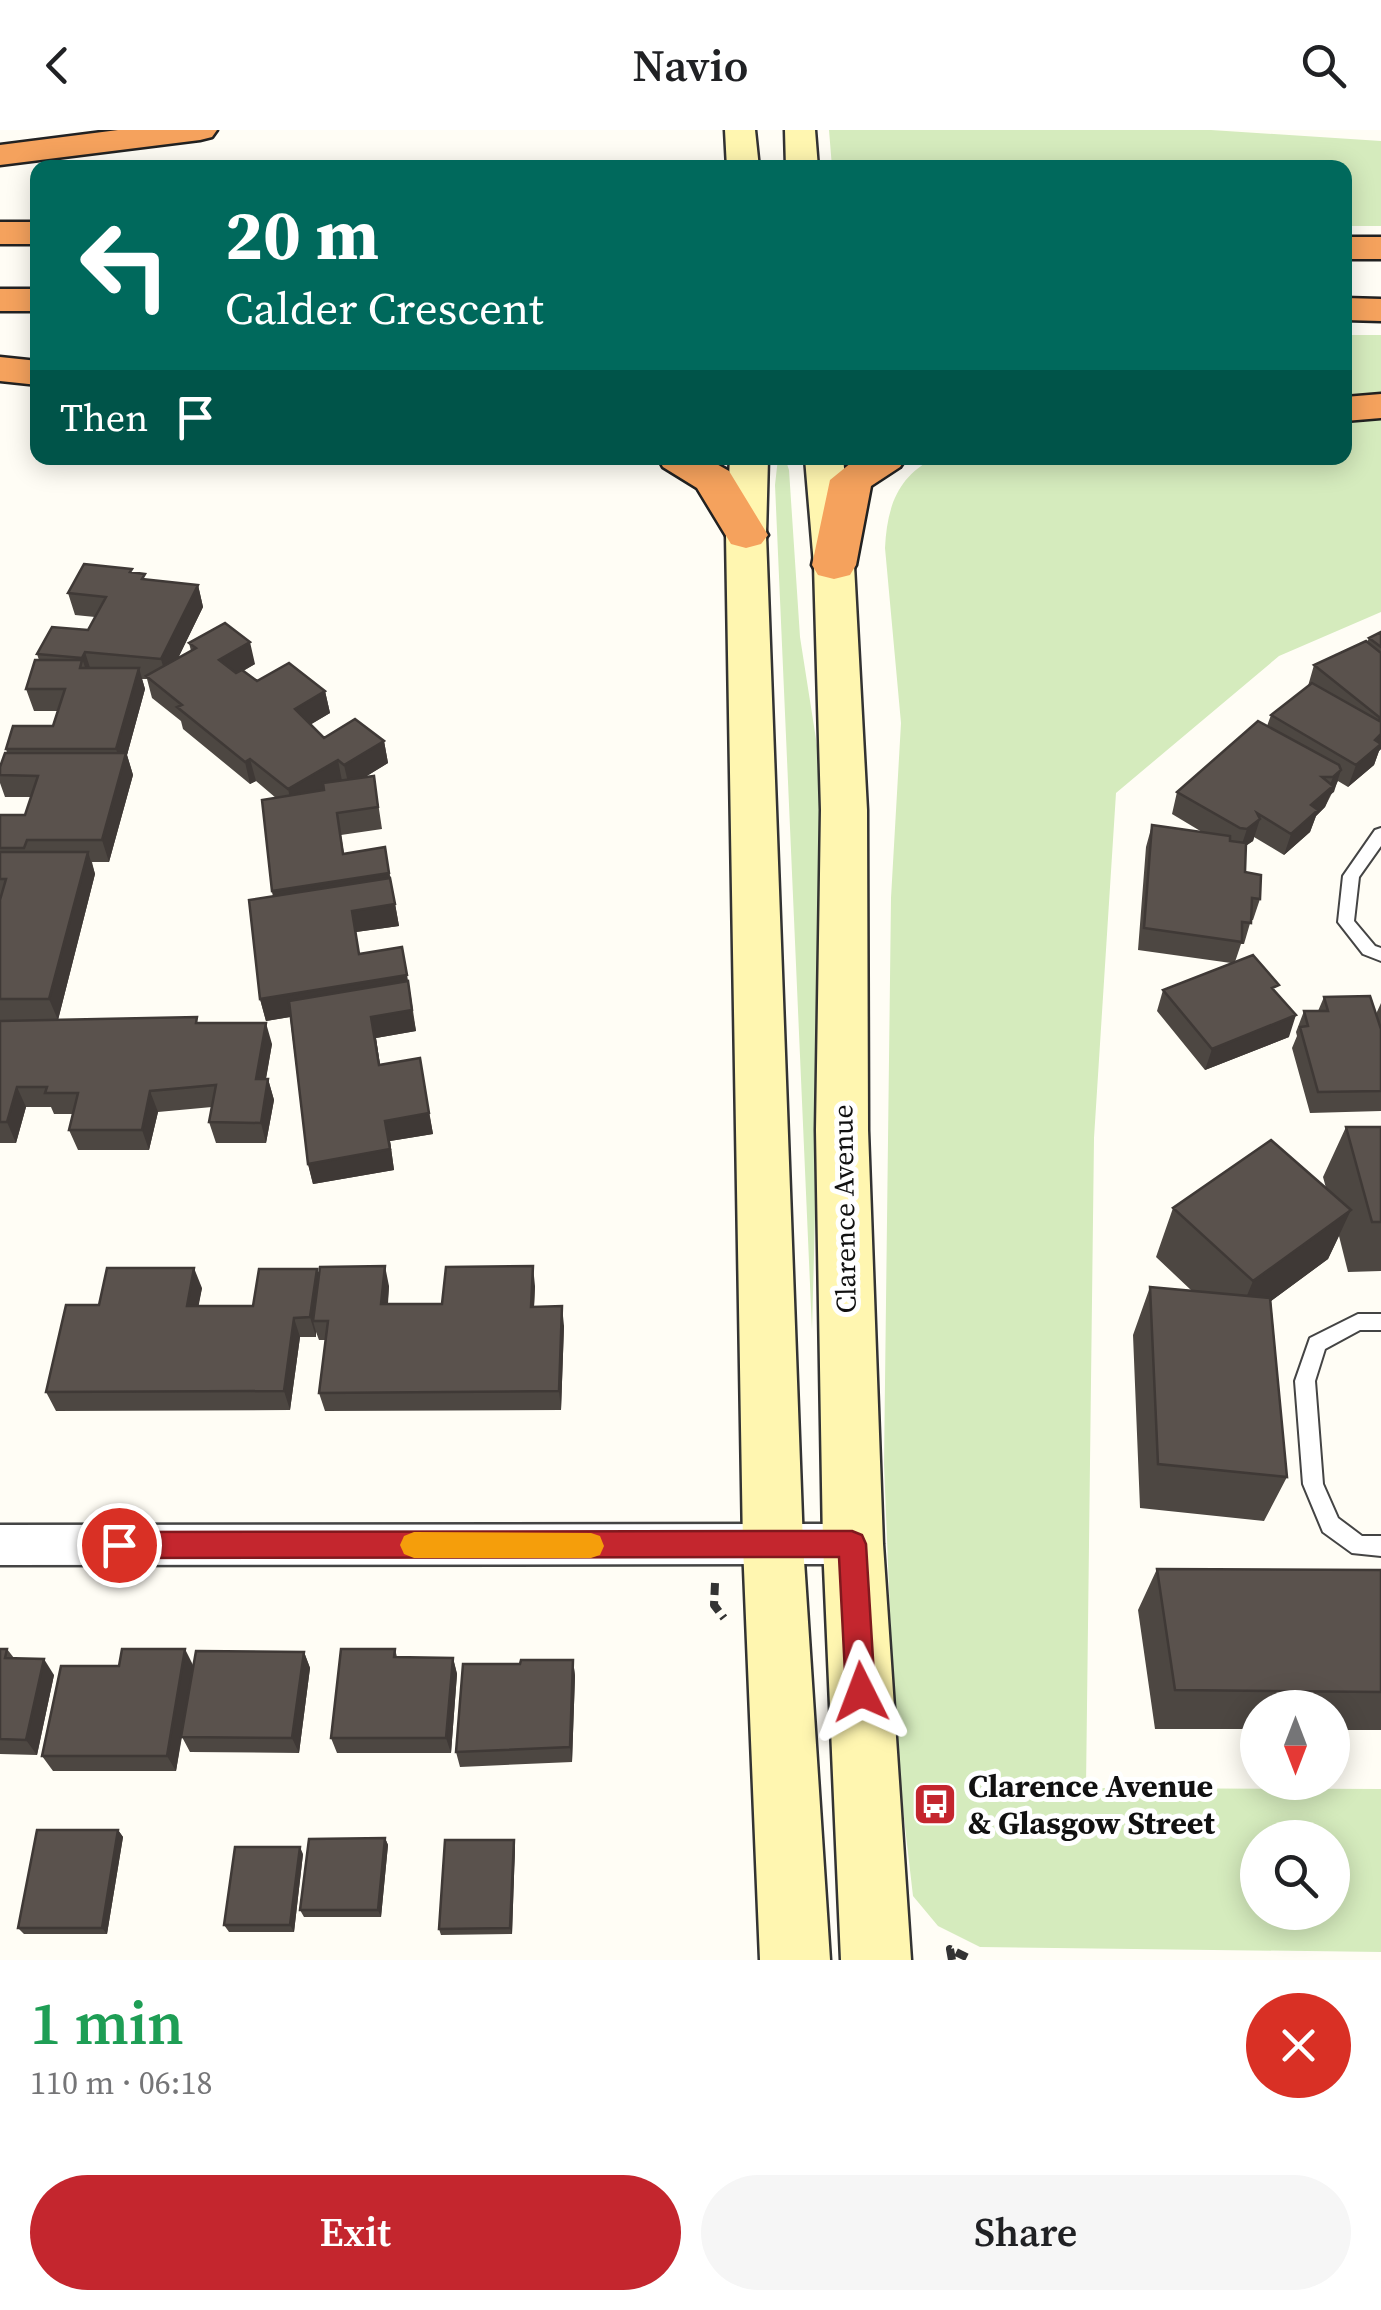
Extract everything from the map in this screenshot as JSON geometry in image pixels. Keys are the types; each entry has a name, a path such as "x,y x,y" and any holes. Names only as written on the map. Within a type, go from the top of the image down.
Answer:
{"highway":[{"path":"0,155 200,130"},
{"path":"0,232 30,233"},
{"path":"1352,248 1381,248"},
{"path":"0,300 30,300"},
{"path":"1352,310 1381,310"},
{"path":"0,369 30,372"},
{"path":"1352,408 1381,406"},
{"path":"689,465 714,480 746,535"},
{"path":"834,566 850,480 874,465"}],"main road":[{"path":"740,130 742,160"},
{"path":"800,130 802,160"},
{"path":"749,465 746,535 773,1545 795,1960"},
{"name":"Clarence Avenue","path":"825,465 834,566 844,810 842,1130 852,1544 876,1960"}],"street":[{"path":"0,1545 852,1544"}],"lane":[{"path":"1381,834 1352,876 1346,922 1369,950 1381,955"},
{"path":"1381,1322 1358,1322 1317,1344 1305,1381 1312,1484 1330,1525 1359,1546 1381,1546"}],"path":[{"path":"952,1960 950,1949 972,1960"}],"green space":[{"path":"829,130 1211,130 1381,141 1381,226 1352,226 1352,160 831,160"},
{"path":"1352,335 1381,335 1381,393 1352,396"},
{"path":"1381,419 1381,612 1279,656 1116,793 1094,1138 1086,1788 1240,1789 1240,1800 1350,1800 1350,1789 1381,1789 1381,1952 980,1947 938,1926 913,1896 895,1740 884,1464 891,898 901,723 885,548 888,520 903,484 922,465 1352,465 1352,421"},
{"path":"777,465 787,465 800,637 826,803 812,1330 775,485"}],"building":[{"path":"84,564 132,569 130,572 145,574 142,579 198,585 161,659 85,652 82,658 37,654 52,627 88,630 106,597 68,593"},
{"path":"225,623 250,642 219,660 236,673 242,670 257,681 289,663 325,691 295,709 324,738 355,719 384,741 344,765 338,760 288,789 250,759 245,762 177,707 182,705 146,676 196,648 189,643"},
{"path":"1381,632 1381,647 1369,638"},
{"path":"1366,641 1381,653 1379,717 1314,665"},
{"path":"35,660 82,660 80,668 139,668 116,749 6,749 13,726 53,726 65,689 26,689"},
{"path":"1312,683 1381,722 1381,734 1375,740 1381,744 1356,765 1271,715"},
{"path":"1258,721 1339,765 1341,770 1333,777 1322,777 1333,786 1311,805 1318,810 1291,834 1257,813 1260,819 1247,829 1240,828 1177,792"},
{"path":"5,753 126,753 102,840 27,840 24,848 0,848 0,815 25,815 38,776 0,775"},
{"path":"374,776 378,807 337,813 343,854 385,847 389,873 272,891 262,800 324,790 323,783"},
{"path":"1152,825 1230,836 1230,841 1246,843 1245,872 1261,875 1260,899 1252,898 1251,923 1242,922 1242,942 1144,928"},
{"path":"0,852 88,852 49,999 0,999 0,900 6,879 0,879"},
{"path":"390,878 395,904 352,911 359,954 402,947 407,975 260,999 249,900"},
{"path":"1253,955 1279,985 1272,988 1296,1015 1212,1049 1163,990"},
{"path":"408,981 412,1010 371,1017 379,1065 420,1058 429,1113 385,1121 390,1149 308,1164 289,1001"},
{"path":"1370,996 1381,1029 1381,1091 1318,1092 1300,1027 1308,1026 1304,1011 1328,1011 1324,997"},
{"path":"197,1017 196,1023 266,1023 256,1079 268,1079 261,1123 209,1122 216,1085 150,1091 142,1130 69,1130 78,1093 45,1093 47,1087 17,1087 7,1122 0,1122 0,1021"},
{"path":"1346,1127 1381,1127 1381,1222 1372,1222"},
{"path":"1271,1140 1351,1210 1253,1281 1173,1208"},
{"path":"385,1266 381,1304 442,1304 446,1267 533,1266 531,1307 562,1306 559,1391 319,1393 328,1321 313,1321 320,1267"},
{"path":"107,1268 194,1268 187,1306 253,1306 259,1269 317,1269 310,1317 294,1318 284,1391 46,1392 66,1305 99,1305"},
{"path":"1150,1287 1270,1298 1287,1477 1158,1464"},
{"path":"1157,1569 1381,1570 1381,1692 1175,1690"},
{"path":"0,1649 7,1649 5,1658 44,1659 26,1740 0,1739"},
{"path":"122,1649 185,1649 167,1756 42,1756 61,1666 119,1666"},
{"path":"341,1649 395,1649 394,1657 453,1658 446,1738 331,1738"},
{"path":"196,1651 304,1652 292,1738 181,1737"},
{"path":"521,1660 573,1660 570,1747 456,1752 463,1664 520,1664"},
{"path":"37,1830 118,1830 102,1928 18,1928"},
{"path":"385,1838 378,1910 300,1910 309,1839"},
{"path":"445,1840 514,1840 510,1928 439,1929"},
{"path":"235,1847 300,1847 290,1925 224,1925"}],"slow traffic":[{"path":"414,1545 591,1546"}],"place":[{"name":"Clarence Avenue & Glasgow Street","path":"935,1804"}],"route":[{"path":"119,1545 852,1544 861,1692"}]}
